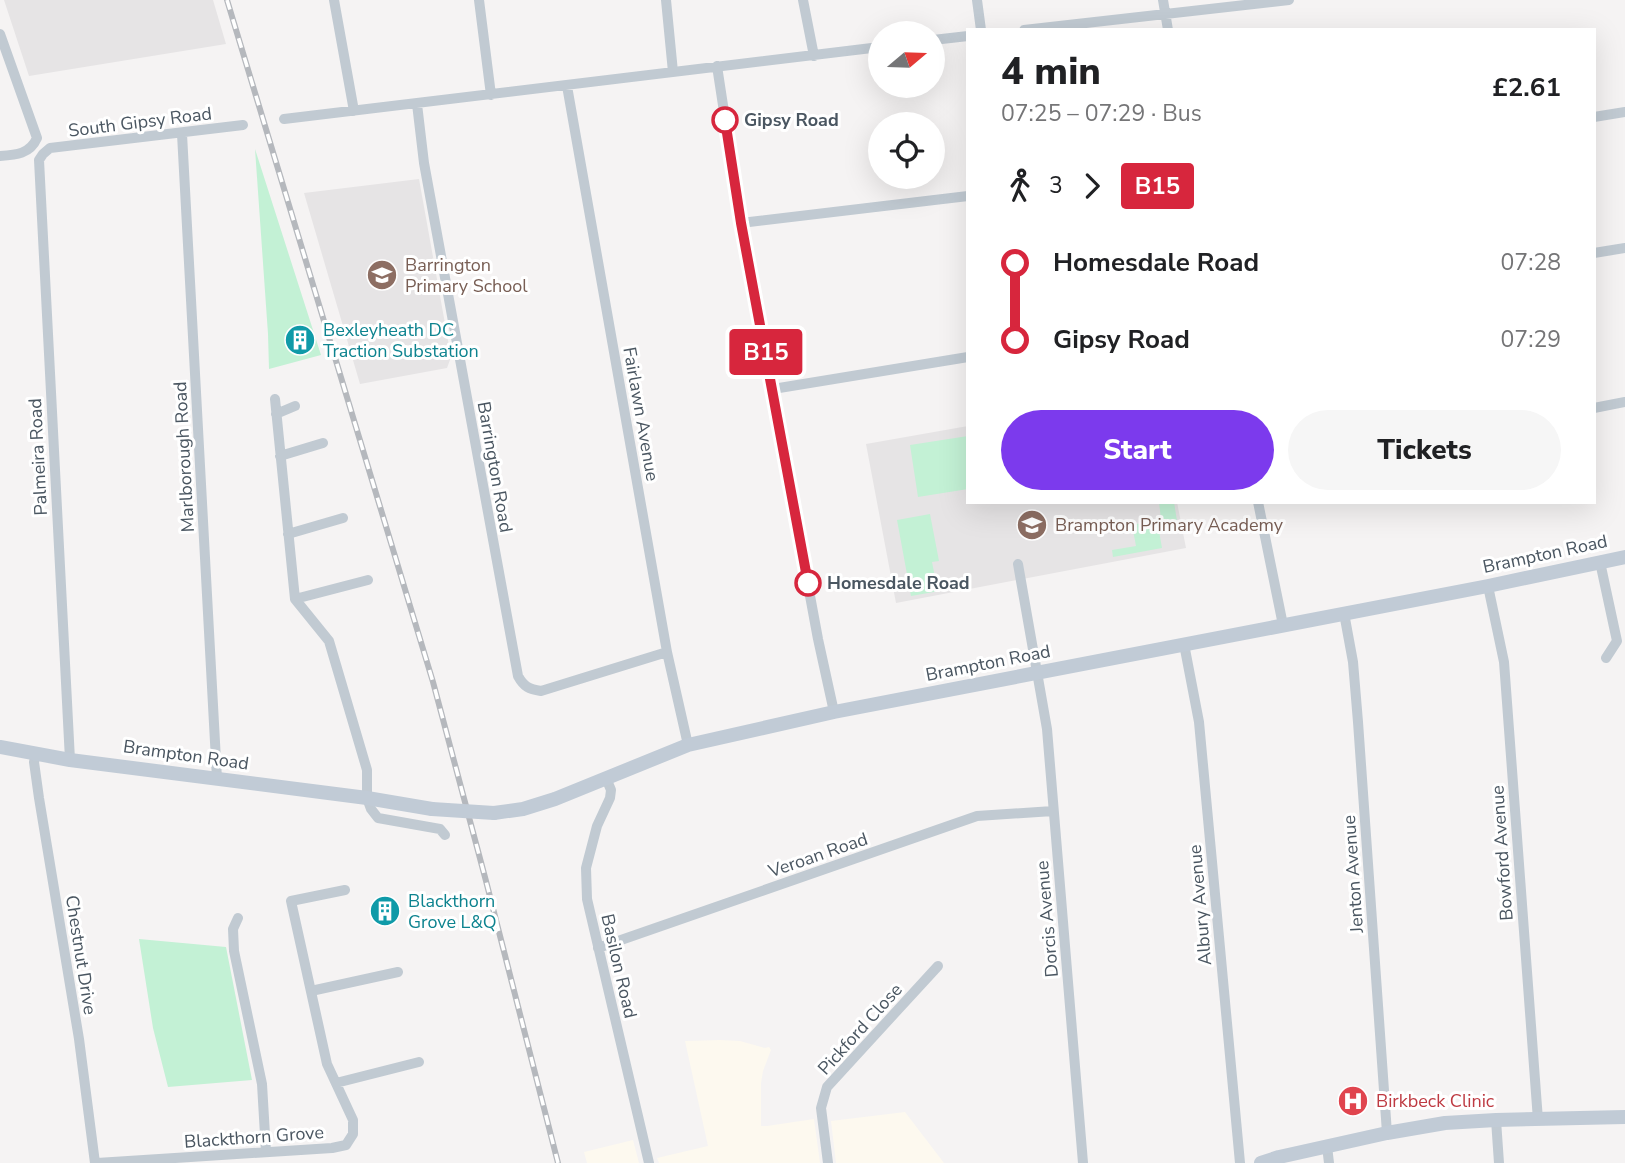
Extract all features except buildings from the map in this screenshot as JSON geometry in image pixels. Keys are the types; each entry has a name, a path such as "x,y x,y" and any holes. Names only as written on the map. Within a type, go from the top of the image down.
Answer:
{"street":[{"path":"334,0 354,111"},
{"path":"479,0 491,95"},
{"path":"666,0 673,72"},
{"path":"803,0 814,55"},
{"path":"977,0 981,28"},
{"path":"1163,0 1168,28"},
{"path":"1041,28 1289,0"},
{"path":"0,34 37,138 27,151 0,156"},
{"path":"945,39 966,36"},
{"path":"284,119 868,48"},
{"path":"717,66 741,223 834,712"},
{"name":"Fairlawn Avenue","path":"567,86 667,652 688,746"},
{"name":"Barrington Road","path":"417,104 426,176 518,676 523,686 541,691 667,652"},
{"path":"1596,117 1625,113"},
{"name":"South Gipsy Road","path":"43,154 50,148 243,125"},
{"name":"Marlborough Road","path":"182,134 217,779"},
{"name":"Palmeira Road","path":"43,154 38,166 71,760"},
{"path":"741,223 966,196"},
{"path":"1596,253 1625,248"},
{"path":"773,389 966,357"},
{"path":"275,399 295,599 329,641 367,770 367,798 371,809 377,818 440,829 445,835"},
{"path":"1596,408 1625,402"},
{"path":"276,414 295,405"},
{"path":"280,456 323,443"},
{"path":"1258,504 1283,625"},
{"path":"288,534 343,518"},
{"name":"Brampton Road","path":"0,747 71,760 367,798 432,809 494,813 523,809 555,799 688,746 834,712 1488,586 1625,557"},
{"path":"1600,562 1617,642 1605,658"},
{"name":"Dorcis Avenue","path":"1018,564 1047,729 1083,1163"},
{"path":"295,599 368,580"},
{"name":"Bowford Avenue","path":"1488,586 1504,662 1538,1120"},
{"name":"Jenton Avenue","path":"1343,613 1353,662 1387,1133"},
{"name":"Albury Avenue","path":"1184,645 1199,722 1240,1163"},
{"name":"Chestnut Drive","path":"36,753 34,762 39,797 79,1039 96,1163"},
{"name":"Basilon Road","path":"606,778 611,790 610,799 597,826 586,868 587,899 649,1163"},
{"name":"Veroan Road","path":"598,948 977,816 1053,811"},
{"name":"Blackthorn Grove","path":"96,1163 346,1145 353,1134 353,1120 327,1064 291,901 345,890"},
{"path":"238,918 233,929 234,951 262,1084 266,1152"},
{"name":"Pickford Close","path":"828,1163 821,1108 827,1087 938,966"},
{"path":"311,992 398,972"},
{"path":"336,1083 419,1062"},
{"path":"1261,1163 1387,1133 1445,1124 1625,1117"},
{"path":"1496,1121 1499,1163"},
{"path":"1327,1146 1329,1163"}],"shaded area":[{"path":"4,0 213,0 226,44 29,76"},
{"name":"Barrington Primary School","path":"419,179 451,357 447,368 360,384 304,193"},
{"name":"Brampton Primary Academy","path":"966,426 966,504 1177,504 1186,548 896,603 866,444"},
{"path":"720,1040 769,1047 771,1050 761,1083 761,1126 814,1119 820,1163 659,1163 657,1158 708,1146 685,1041"},
{"path":"905,1112 944,1163 836,1163 831,1121"},
{"path":"633,1140 639,1163 587,1163 584,1152"}],"green space":[{"path":"255,149 321,355 269,369 268,334"},
{"path":"966,436 966,489 918,497 910,445"},
{"path":"1159,504 1174,504 1178,527 1159,531 1162,548 1113,557 1112,550 1136,546 1132,525 1161,519"},
{"path":"930,514 939,561 932,562 936,582 943,581 945,590 911,596 897,520"},
{"path":"139,939 226,947 252,1080 168,1087 153,1028"}],"railway":[{"path":"227,0 433,682 558,1163"}],"bus line":[{"name":"B15","path":"725,120 741,223 808,583"}],"place":[{"name":"Gipsy Road","path":"725,120"},
{"name":"Barrington Primary School","path":"382,275"},
{"name":"Bexleyheath DC Traction Substation","path":"300,340"},
{"name":"Brampton Primary Academy","path":"1032,525"},
{"name":"Homesdale Road","path":"808,583"},
{"name":"Blackthorn Grove L&Q","path":"385,911"},
{"name":"Birkbeck Clinic","path":"1353,1101"}]}
